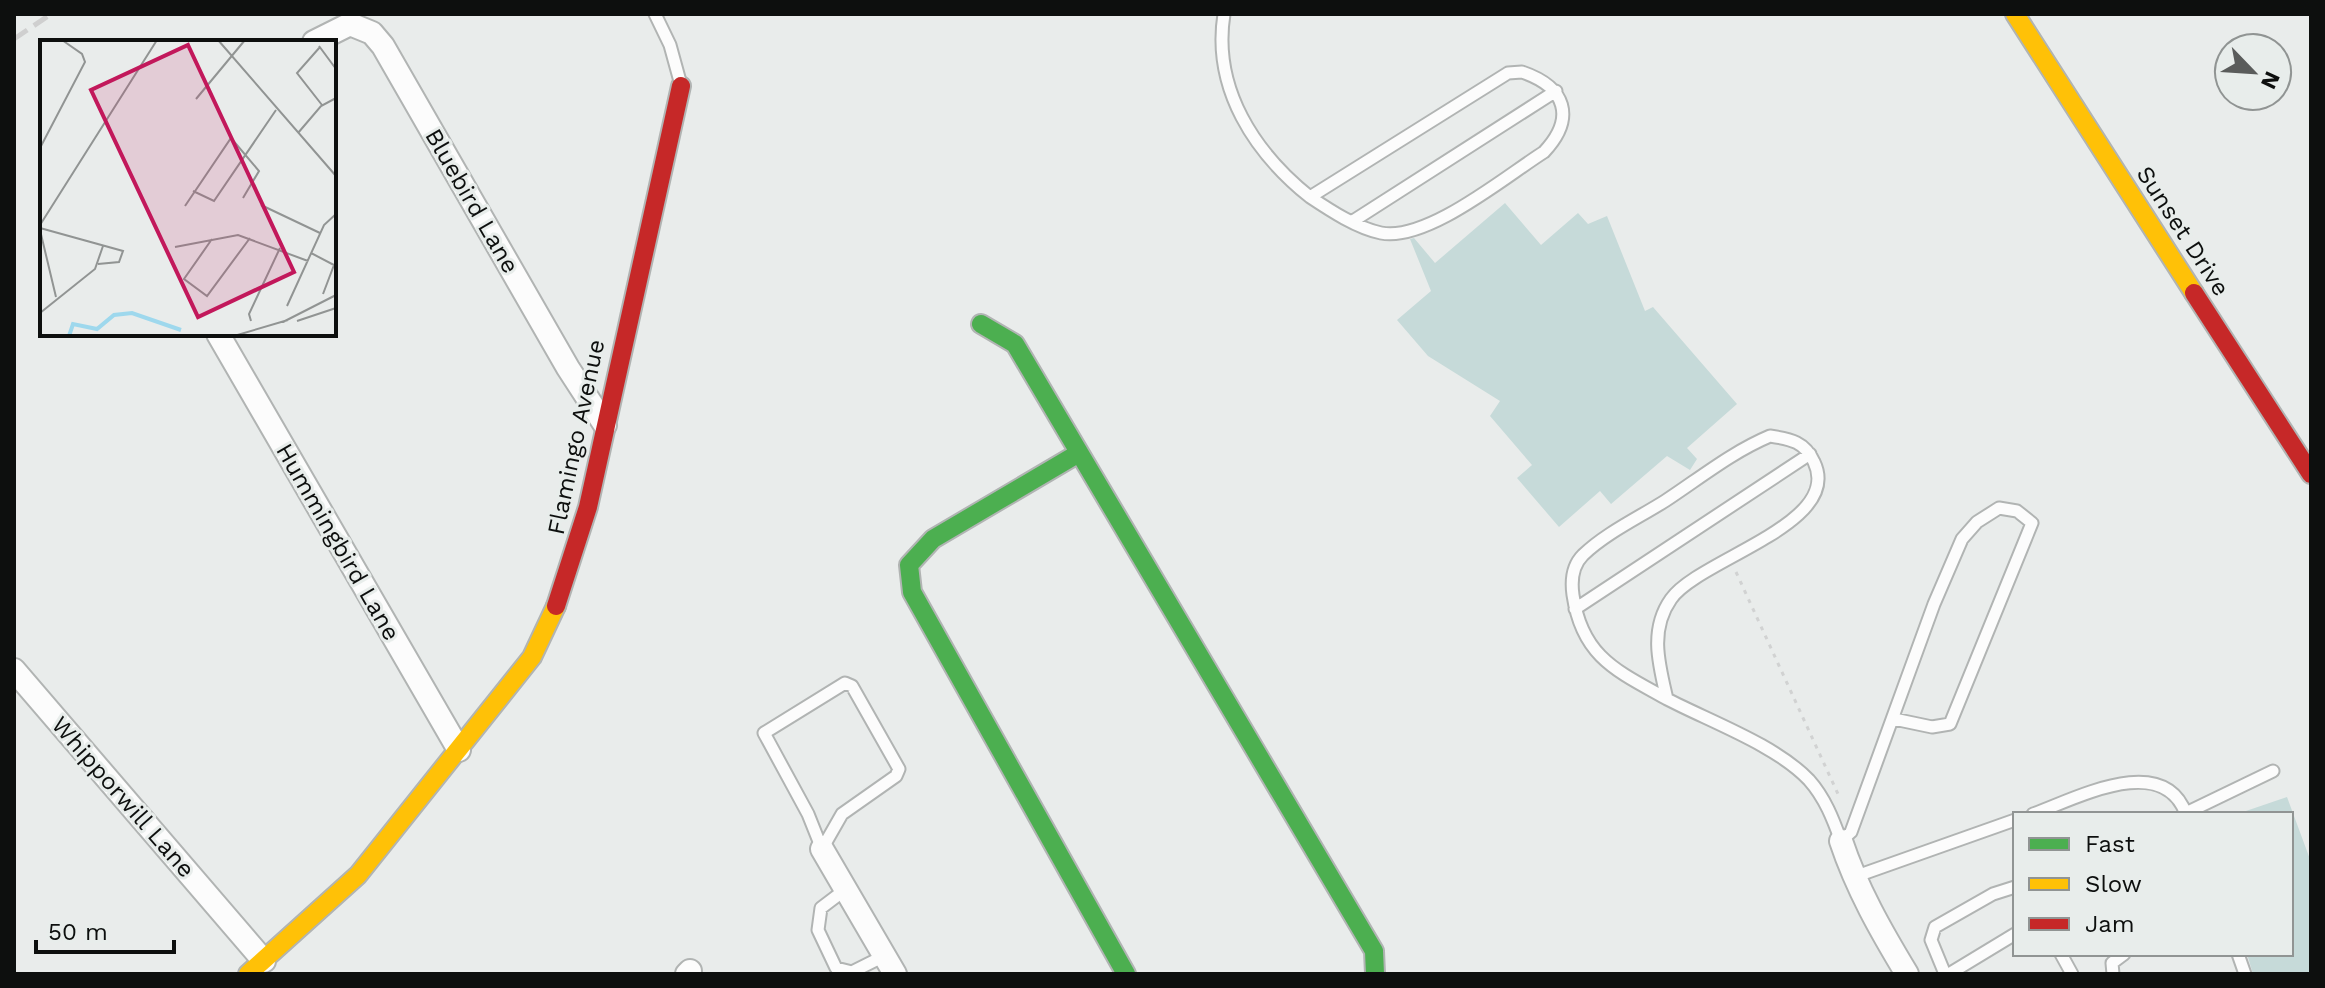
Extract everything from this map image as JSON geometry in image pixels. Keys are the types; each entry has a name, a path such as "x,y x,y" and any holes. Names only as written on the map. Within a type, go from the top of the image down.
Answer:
{"street":[{"name":"Sunset Drive","path":"2015,14 2311,474"},
{"name":"Bluebird Lane","path":"318,40 350,24 372,33 383,46 568,368 605,425"},
{"name":"Flamingo Avenue","path":"256,967 358,875 532,657 552,623 593,492 605,425 681,86"},
{"path":"981,324 1015,344 1374,951 1375,974"},
{"name":"Hummingbird Lane","path":"219,336 459,750"},
{"path":"1079,453 933,539 909,565 912,592 1126,974"},
{"name":"Whipporwill Lane","path":"14,670 256,967"},
{"path":"1841,841 1853,877 1907,974"},
{"path":"822,849 890,965"}],"lane":[{"path":"655,14 678,65 681,86"},
{"path":"1224,14 1222,48 1235,106 1281,174 1310,197 1380,233 1420,228 1441,218 1544,152 1556,139 1564,111 1556,91 1539,78 1522,72 1508,73 1310,197"},
{"path":"1353,221 1556,91"},
{"path":"1667,699 1657,647 1663,611 1673,595 1809,507 1819,490 1821,477 1810,454 1801,444 1770,436 1736,453 1582,556 1574,568 1572,586 1581,631 1596,653 1615,669 1667,699 1767,750 1806,777 1830,812 1841,841 1851,832 1934,604 1962,539 1977,522 1999,508 2017,511 2032,523 1950,724 1932,727 1894,719"},
{"path":"1575,609 1810,454"},
{"path":"845,683 852,686 899,769 896,776 842,814 822,849 808,814 764,733 845,683"},
{"path":"2190,812 2273,771"},
{"path":"2039,812 2131,780 2158,784 2183,805 2185,812"},
{"path":"1853,877 2013,821"},
{"path":"2013,888 1993,894 1935,927 1931,940 1947,974 2013,935"},
{"path":"846,889 821,908 818,930 836,968 852,972 890,965"},
{"path":"2062,956 2072,974"},
{"path":"2113,974 2112,963 2121,956"}],"path":[{"path":"1728,560 1832,777 1840,800"}],"building":[{"path":"1505,203 1541,245 1578,213 1588,224 1607,216 1645,311 1653,307 1737,404 1687,448 1697,459 1690,470 1667,456 1611,504 1600,491 1559,527 1517,478 1532,465 1490,416 1500,401 1428,356 1397,320 1431,291 1410,239 1414,238 1435,263"},
{"path":"2287,797 2293,812 2243,812"},
{"path":"2293,813 2311,862 2311,974 2253,974 2248,956 2293,956"}],"railway":[{"path":"14,39 51,14"}],"traffic: fast":[{"path":"981,324 1015,344 1374,951 1375,974"},
{"path":"1079,453 933,539 909,565 912,592 1126,974"}],"traffic: slow":[{"path":"2015,14 2194,293"},
{"path":"248,974 358,875 532,657 556,606"}],"traffic: jam":[{"path":"556,606 588,507 681,86"},
{"path":"2194,293 2311,474"}]}
